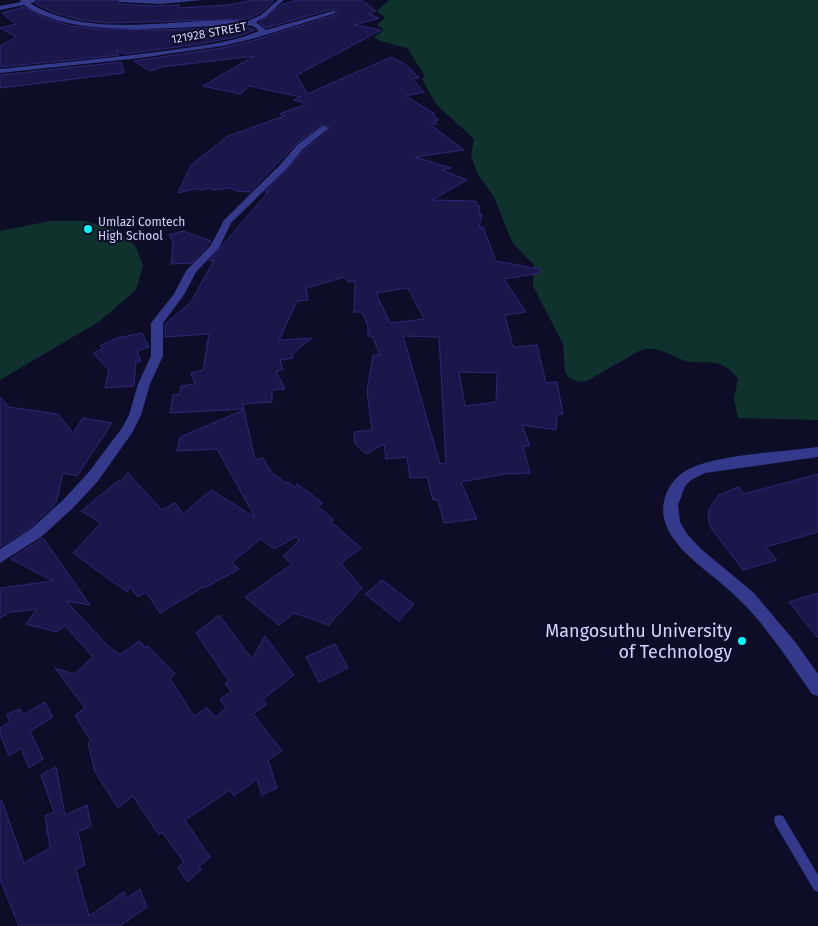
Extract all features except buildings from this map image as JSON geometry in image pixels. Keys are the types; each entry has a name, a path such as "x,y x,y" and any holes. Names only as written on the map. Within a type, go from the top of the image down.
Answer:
{"street":[{"path":"0,8 37,0"},
{"path":"120,0 161,2 199,0"},
{"path":"250,23 263,16 281,0"},
{"name":"121928 STREET","path":"0,71 218,46 262,33 263,31 260,27 250,23 114,26 70,20 52,15 24,2"},
{"path":"262,33 333,13"},
{"path":"0,557 36,533 94,477 127,430 135,414 144,384 157,356 158,323 179,295 191,271 215,246 227,222 283,167 300,147 326,128"},
{"path":"818,452 719,465 693,472 680,483 671,498 669,512 676,530 689,546 738,587 767,618 818,688"}],"lane":[{"path":"779,820 818,886"}],"green space":[{"path":"389,0 818,0 818,420 738,418 734,398 738,379 730,370 716,363 691,362 659,350 646,349 639,351 587,381 578,382 569,378 565,372 563,344 533,286 534,265 512,242 494,197 477,173 471,155 474,139 436,104 422,79 425,76 407,48 380,41 374,37 384,30 377,25 385,18 377,11"},
{"path":"50,221 86,221 119,231 136,247 143,266 136,290 100,321 0,380 0,231"}],"place":[{"name":"Umlazi Comtech High School","path":"88,229"},
{"name":"Mangosuthu University of Technology","path":"742,641"}]}
